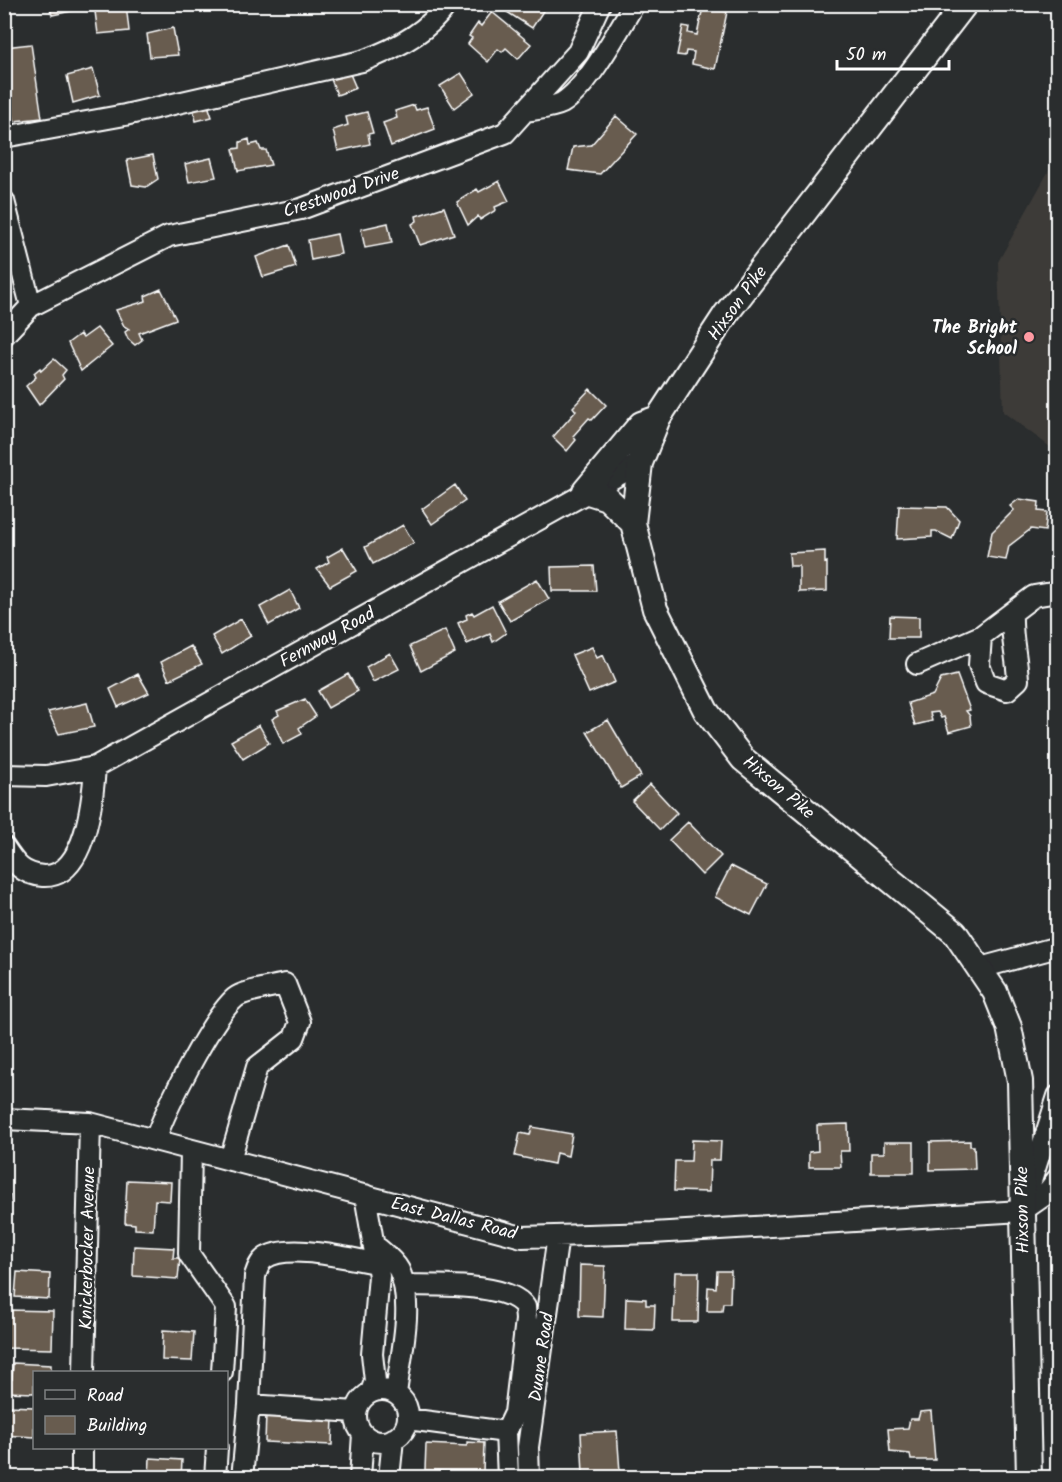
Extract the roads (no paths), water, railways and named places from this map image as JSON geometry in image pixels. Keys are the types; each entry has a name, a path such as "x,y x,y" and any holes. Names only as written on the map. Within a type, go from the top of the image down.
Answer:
{"main road":[{"name":"Hixson Pike","path":"965,4 726,314 658,418 640,463 633,524 655,609 681,665 712,719 743,759 955,933 995,992 1010,1027 1020,1081 1029,1478"},
{"path":"633,524 607,498 585,491 640,424 658,418"}],"street":[{"path":"4,137 135,113 362,61 383,54 413,36 435,19 447,4"},
{"name":"Crestwood Drive","path":"4,335 31,306 169,236 301,209 506,133 578,52 600,4"},
{"path":"525,111 561,104 582,83 608,48 634,4"},
{"path":"4,201 31,306"},
{"name":"Fernway Road","path":"4,775 46,776 95,767 585,491 640,463"},
{"path":"917,664 981,636 1012,615 1034,596 1058,592"},
{"path":"981,636 979,665 986,683 1007,690 1018,680 1017,659 1011,637 1012,615"},
{"path":"4,847 14,862 28,874 51,876 64,870 78,851 92,807 95,767"},
{"path":"980,968 1058,947"},
{"path":"155,1140 161,1123 194,1060 213,1028 236,997 285,984 300,1022 294,1038 256,1067 230,1160"},
{"path":"1022,1211 1058,1096"},
{"name":"East Dallas Road","path":"4,1119 90,1123 522,1237 1022,1211"},
{"name":"Knickerbocker Avenue","path":"84,1371 90,1123"},
{"path":"191,1150 189,1254 226,1307 222,1371"},
{"path":"1022,1211 1045,1195 1058,1178"},
{"path":"364,1195 379,1276 372,1354 375,1381 371,1392 361,1400 356,1412 356,1420 363,1434 372,1440 383,1442 393,1439 405,1427 408,1419 403,1401 388,1390 371,1392"},
{"name":"Duane Road","path":"529,1478 528,1447 558,1236"},
{"path":"243,1478 255,1276 260,1264 277,1253 295,1251 375,1253 398,1268 407,1303 396,1394"},
{"path":"404,1285 495,1290 511,1294 522,1302 526,1320 515,1413 506,1432 508,1478"},
{"path":"249,1405 356,1412"},
{"path":"408,1419 506,1432"},
{"path":"360,1478 363,1434"},
{"path":"389,1478 393,1439"},
{"path":"82,1449 82,1478"},
{"path":"215,1478 217,1449"}],"place":[{"name":"The Bright School","path":"1029,337"}]}
